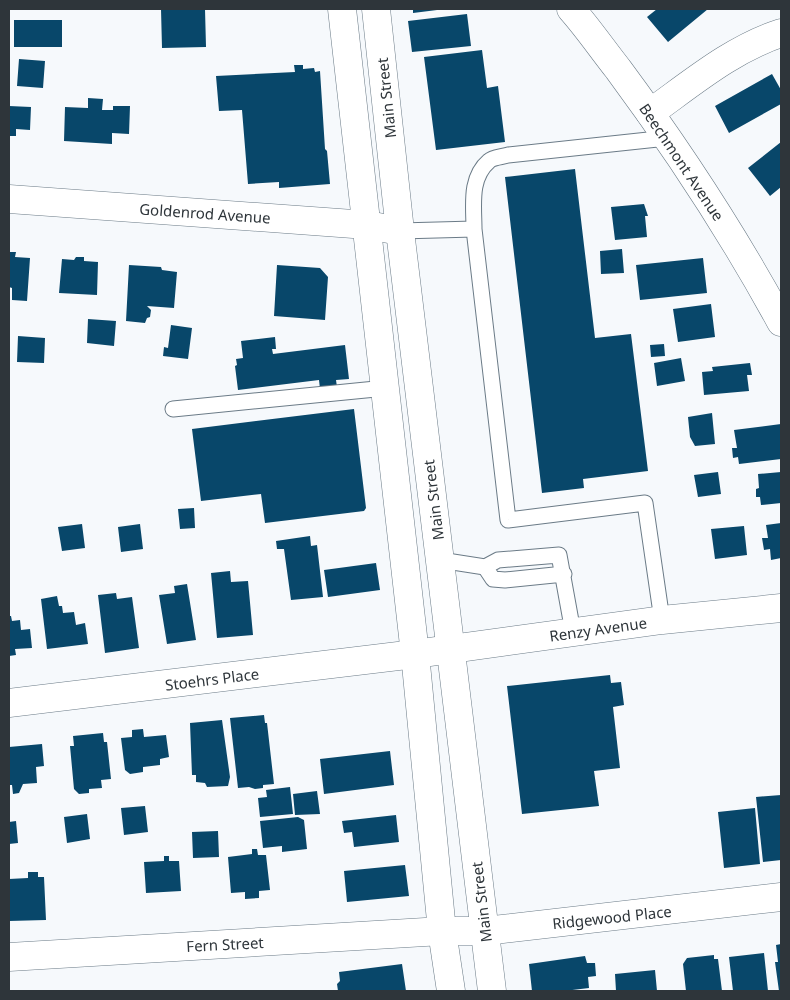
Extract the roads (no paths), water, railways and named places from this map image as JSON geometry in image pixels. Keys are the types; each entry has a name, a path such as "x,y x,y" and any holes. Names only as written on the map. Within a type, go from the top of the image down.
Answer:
{"street":[{"path":"342,9 415,654 442,931 452,991"},
{"name":"Main Street","path":"376,9 400,231 492,991"},
{"name":"Beechmont Avenue","path":"571,9 650,112 702,190 764,290 781,322"},
{"path":"650,112 728,57 762,39 781,33"},
{"name":"Goldenrod Avenue","path":"9,199 367,225 400,231"},
{"name":"Renzy Avenue","path":"415,654 662,620 781,608"},
{"name":"Stoehrs Place","path":"9,703 415,654"},
{"name":"Ridgewood Place","path":"442,931 485,931 781,897"},
{"name":"Fern Street","path":"9,958 442,931"}],"lane":[{"path":"662,620 645,503 508,520 474,229 474,191 478,174 490,160 508,155 667,138"},
{"path":"400,231 474,229"},
{"path":"173,409 386,388"},
{"path":"440,560 485,567 498,560 559,555 564,574 573,632"},
{"path":"485,567 493,579 505,580 564,574"}]}
